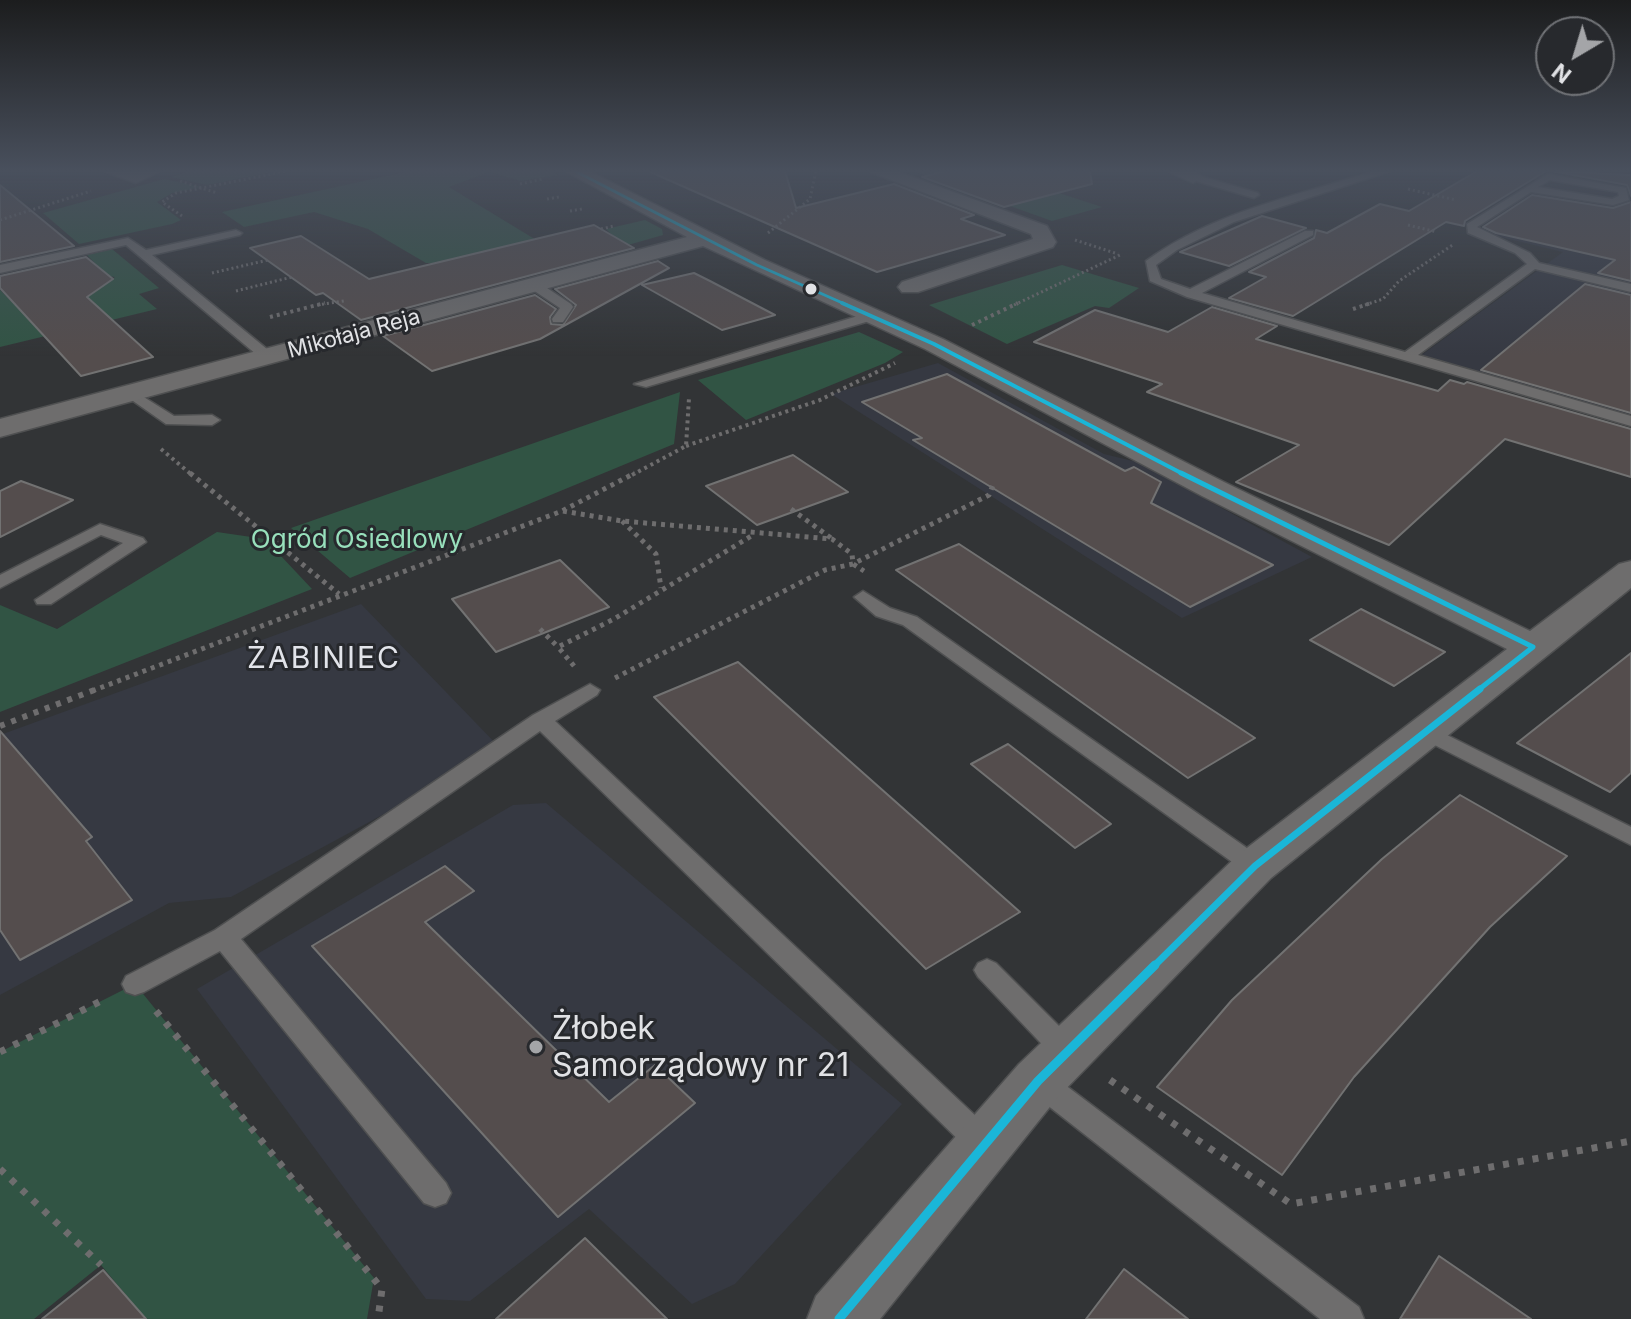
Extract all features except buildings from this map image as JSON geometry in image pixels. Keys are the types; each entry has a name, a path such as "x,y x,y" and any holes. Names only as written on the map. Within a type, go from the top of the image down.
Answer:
{"street":[{"path":"697,233 757,265 934,344 1236,501 1533,647"},
{"path":"910,287 1045,242 1041,233"},
{"name":"Mikołaja Reja","path":"0,428 708,238"},
{"path":"839,1319 1052,1066 1255,866 1631,571"}],"lane":[{"path":"143,254 236,233"},
{"path":"1203,233 1167,248 1150,264 1156,281 1191,294 1631,421"},
{"path":"1191,294 1309,233"},
{"path":"1476,233 1524,253 1533,260 1533,265"},
{"path":"0,269 128,241 268,357"},
{"path":"1408,356 1533,265 1631,288"},
{"path":"534,285 567,307 558,319"},
{"path":"641,384 871,316"},
{"path":"131,393 171,421 212,420"},
{"path":"0,582 100,529 137,542 44,600"},
{"path":"863,597 883,612 910,621 1255,866"},
{"path":"135,984 224,937 541,720 590,690"},
{"path":"541,720 984,1144"},
{"path":"1427,732 1631,837"},
{"path":"224,937 435,1193"},
{"path":"987,970 1052,1066 1347,1319"}],"path":[{"path":"1048,233 1150,264"},
{"path":"0,726 562,511 686,446 820,400 1120,255 1180,236 1196,235"},
{"path":"1305,326 1383,299 1399,281 1454,243"},
{"path":"211,274 268,260"},
{"path":"235,291 292,277"},
{"path":"686,446 690,369"},
{"path":"150,441 340,595"},
{"path":"540,629 558,647 590,690 825,570 853,564 989,495 993,485"},
{"path":"791,509 852,554 853,564"},
{"path":"562,511 622,521 832,539"},
{"path":"622,521 656,554 661,588"},
{"path":"558,647 614,619 661,588 756,534"},
{"path":"0,1052 135,984 382,1289 378,1319"},
{"path":"1052,1066 1291,1204 1631,1141"},
{"path":"0,1169 101,1265"}],"shaded area":[{"path":"1484,233 1631,233 1631,417 1420,356 1563,252"},
{"path":"938,363 1104,454 1137,462 1312,557 1182,618 831,394"},
{"path":"361,604 502,750 231,897 169,903 0,995 0,735"},
{"name":"Żłobek Samorządowy nr 21","path":"546,803 902,1104 735,1284 692,1304 589,1209 470,1301 426,1299 197,989 513,805"}],"green space":[{"path":"66,233 132,233 79,244"},
{"path":"374,233 524,233 556,252 612,235 610,233 663,233 663,235 474,289 441,263 426,263"},
{"path":"112,249 159,288 139,294 157,309 0,347 0,290 19,309 84,299 115,277 107,276 87,255"},
{"path":"1062,265 1139,288 1109,308 1095,306 1007,344 929,305"},
{"path":"859,332 903,352 885,363 746,420 698,380"},
{"name":"Ogród Osiedlowy","path":"680,392 674,444 350,578 291,528"},
{"path":"217,532 265,539 312,589 0,712 0,605 57,629"},
{"path":"135,984 374,1278 367,1319 146,1319 101,1265 34,1319 0,1319 0,1052"}],"transit line":[{"path":"694,233 757,265 934,344 1213,489 1533,647 1255,866 1038,1081 839,1319"}],"place":[{"name":"Żłobek Samorządowy nr 21","path":"536,1047"}],"district":[{"name":"ŻABINIEC","path":"324,659"}]}
